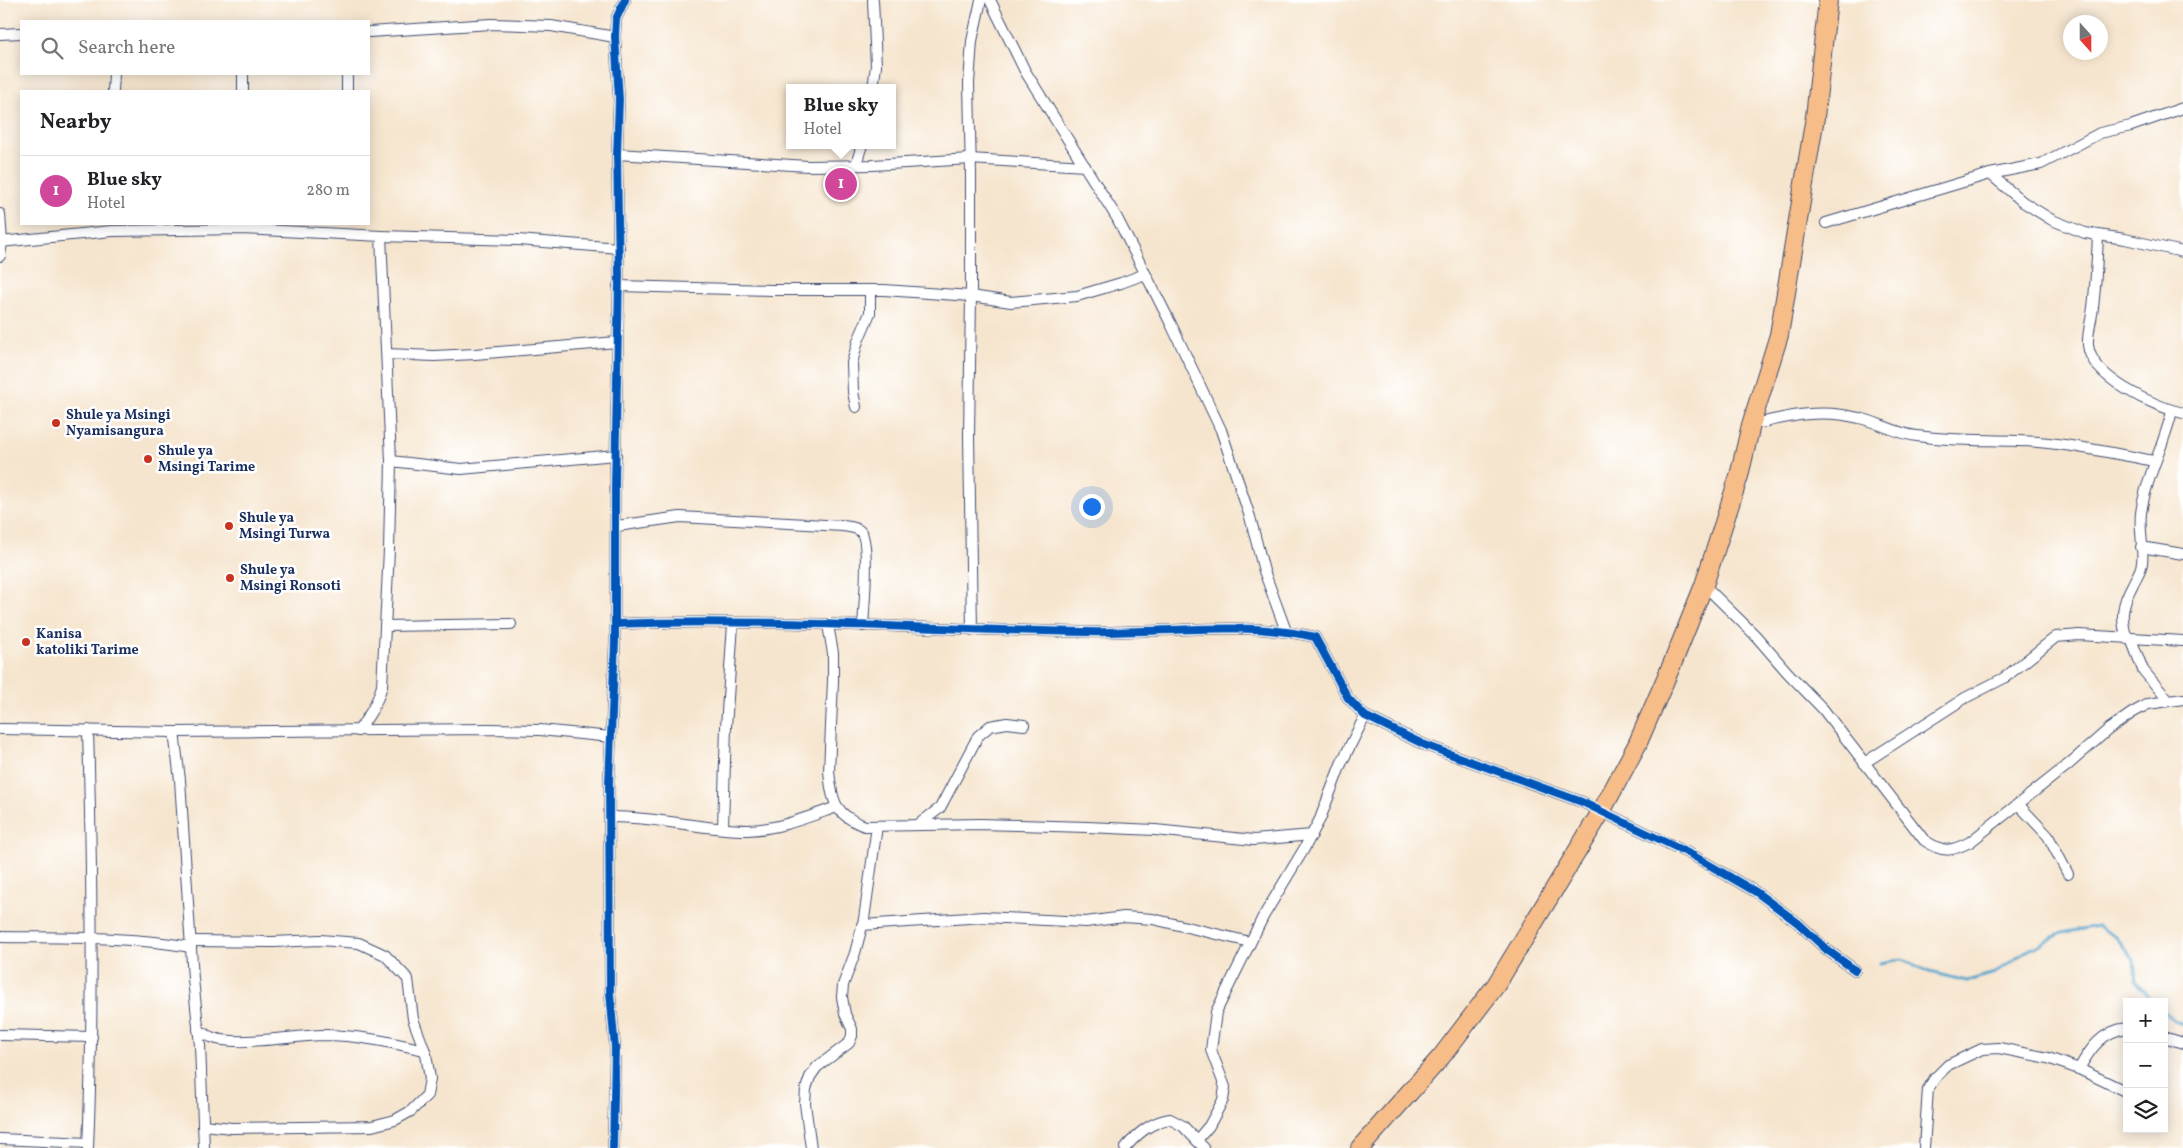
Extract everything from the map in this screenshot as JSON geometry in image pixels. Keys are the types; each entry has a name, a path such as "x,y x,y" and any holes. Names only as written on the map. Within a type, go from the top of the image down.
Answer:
{"highway":[{"path":"1360,1148 1442,1057 1496,985 1601,812 1637,745 1674,662 1704,585 1739,476 1751,425 1779,335 1815,116 1828,0"}],"street":[{"path":"613,1148 615,1048 610,993 609,817 614,691 619,248 617,154 619,99 615,37 616,20 625,0"},
{"path":"873,0 876,66 874,84"},
{"path":"972,630 968,436 972,296 968,84 972,41 982,0"},
{"path":"990,0 1025,71 1117,218 1171,324 1221,430 1250,517 1264,571 1286,631"},
{"path":"370,32 491,24 551,26 615,37"},
{"path":"0,34 20,34"},
{"path":"113,90 114,75"},
{"path":"243,90 244,75"},
{"path":"347,75 347,90"},
{"path":"1826,223 1990,174 2041,164 2100,134 2131,126 2183,108"},
{"path":"856,164 861,149"},
{"path":"617,154 808,166 873,165 970,158 1084,166"},
{"path":"1990,174 2024,202 2052,220 2085,233 2125,239 2183,252"},
{"path":"0,214 0,256"},
{"path":"1,242 112,228 242,227 349,229 381,236 518,240 619,248"},
{"path":"2098,235 2093,308 2088,345 2092,355 2109,378 2137,395 2172,411 2183,413"},
{"path":"358,731 374,708 382,686 385,626 391,461 381,236"},
{"path":"618,286 771,290 870,290 972,296 1011,302 1068,297 1102,290 1145,274"},
{"path":"856,407 852,392 852,363 858,341 870,314 870,290"},
{"path":"387,354 434,356 475,354 617,342"},
{"path":"2168,700 2143,670 2122,622 2125,600 2142,563 2140,515 2154,460 2167,432 2172,411"},
{"path":"1751,425 1817,412 1858,417 1914,436 1956,440 2037,442 2154,460"},
{"path":"391,461 461,469 616,455"},
{"path":"616,526 680,517 843,526 857,529 863,534 866,547 863,626"},
{"path":"2141,548 2183,554"},
{"path":"1704,585 1756,634 1788,673 1823,709 1924,840 1936,848 1944,850 1956,849 1970,842 2069,764 2109,729 2132,713 2148,704 2183,699"},
{"path":"385,626 511,624"},
{"path":"615,624 828,625 1101,633 1244,630 1286,631 1315,637 1348,698 1365,716 1425,745 1560,793 1645,831 1738,880 1798,923 1826,950 1855,970"},
{"path":"723,828 726,727 733,624"},
{"path":"828,625 833,672 829,771 831,790 837,807 848,820 865,826 919,824 1087,827 1155,830 1254,840 1312,835"},
{"path":"1864,763 1965,698 2004,678 2056,637 2079,635 2183,642"},
{"path":"1126,1148 1145,1128 1158,1121 1170,1118 1182,1126 1201,1144 1223,1100 1224,1087 1212,1050 1216,1012 1250,942 1312,835 1341,764 1365,716"},
{"path":"919,824 940,808 978,736 990,726 1007,723 1024,725"},
{"path":"0,729 174,732 531,730 611,737"},
{"path":"0,1139 88,1145 92,1037 92,938 88,730"},
{"path":"174,732 180,780 198,1029 204,1148"},
{"path":"2018,804 2048,836 2068,874"},
{"path":"609,817 634,817 749,830 789,824 837,807"},
{"path":"812,1148 805,1104 806,1089 810,1077 817,1067 829,1056 849,1044 852,1036 852,1029 844,1014 843,984 855,954 862,924 877,826"},
{"path":"862,924 984,917 1086,922 1124,917 1153,919 1250,942"},
{"path":"0,937 92,938 191,944 320,940 359,943 385,955 408,978 413,1019 424,1050 430,1079 427,1095 411,1112 395,1120 372,1126 232,1128 203,1126"},
{"path":"2079,1069 2098,1040 2118,1029 2123,1028"},
{"path":"198,1029 210,1037 240,1042 322,1035 377,1039 424,1050"},
{"path":"0,1035 92,1037"},
{"path":"2168,1037 2183,1043"},
{"path":"1924,1148 1928,1089 1935,1078 1948,1065 1982,1049 1999,1048 2048,1058 2079,1069 2123,1090"}],"waterway":[{"path":"1880,963 1902,959 1929,972 1967,981 1995,973 2025,952 2062,933 2097,926 2116,937 2134,960 2136,981 2149,998"},
{"path":"2168,1015 2183,1024"}],"cycle path":[{"path":"613,1148 615,1048 610,993 609,782 615,642 615,484 619,275 617,154 619,99 615,37 616,19 625,0"},
{"path":"615,624 791,623 1085,632 1229,628 1287,632 1315,637 1348,698 1365,716 1425,745 1582,802 1692,855 1756,892 1798,923 1827,950 1855,970"}],"place":[{"name":"Blue sky","path":"841,184"},
{"name":"Shule ya Msingi Nyamisangura","path":"56,423"},
{"name":"Shule ya Msingi Tarime","path":"148,459"},
{"name":"Shule ya Msingi Turwa","path":"229,526"},
{"name":"Shule ya Msingi Ronsoti","path":"230,578"},
{"name":"Kanisa katoliki Tarime","path":"26,642"}]}
